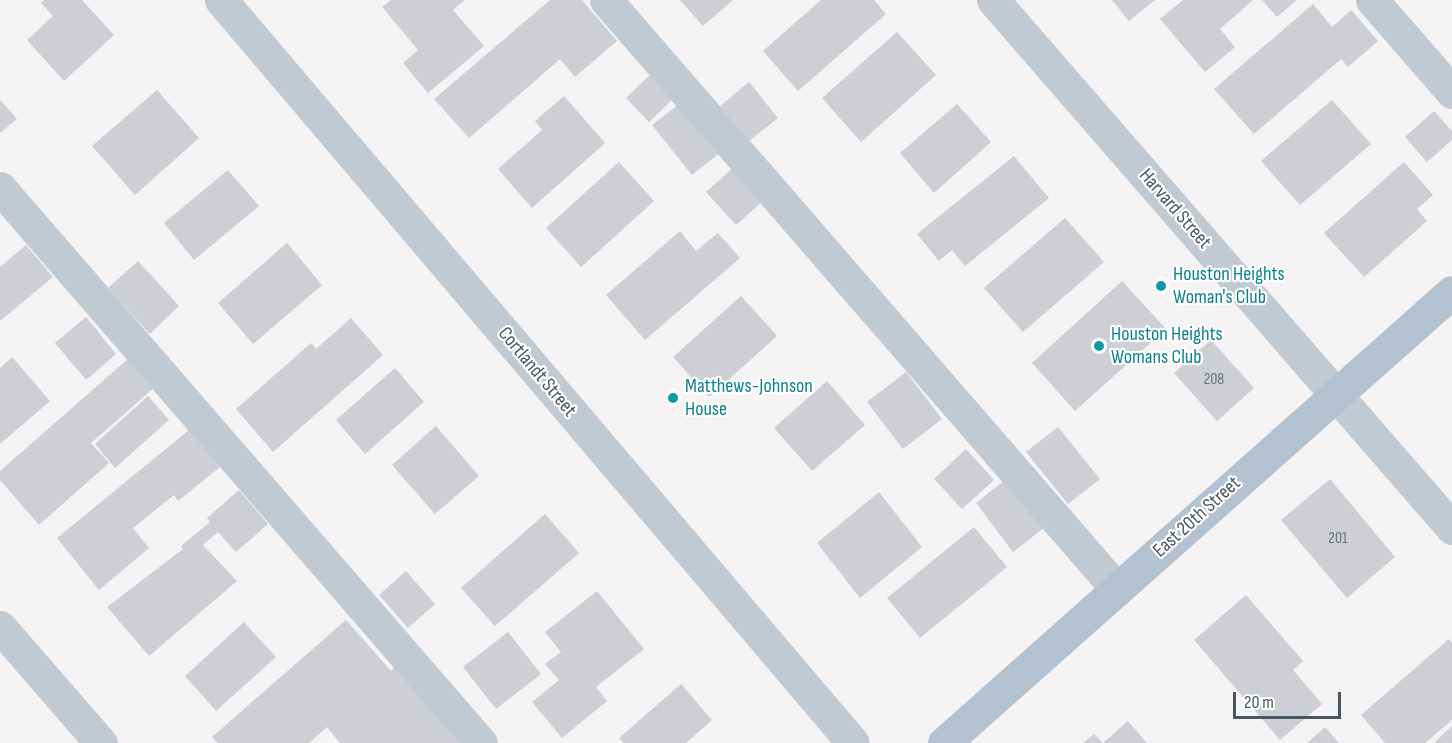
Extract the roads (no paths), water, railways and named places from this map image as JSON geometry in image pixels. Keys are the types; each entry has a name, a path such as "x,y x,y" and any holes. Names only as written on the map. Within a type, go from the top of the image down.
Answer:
{"main road":[{"name":"East 20th Street","path":"944,743 1452,292"}],"street":[{"name":"Cortlandt Street","path":"221,0 853,743"},
{"path":"606,0 1117,589"},
{"name":"Harvard Street","path":"993,0 1452,528"},
{"path":"1372,0 1452,92"},
{"path":"0,188 481,743"},
{"path":"0,627 101,743"}],"place":[{"name":"Houston Heights Woman's Club","path":"1161,286"},
{"name":"Houston Heights Womans Club","path":"1099,346"},
{"name":"Matthews-Johnson House","path":"673,398"}]}
